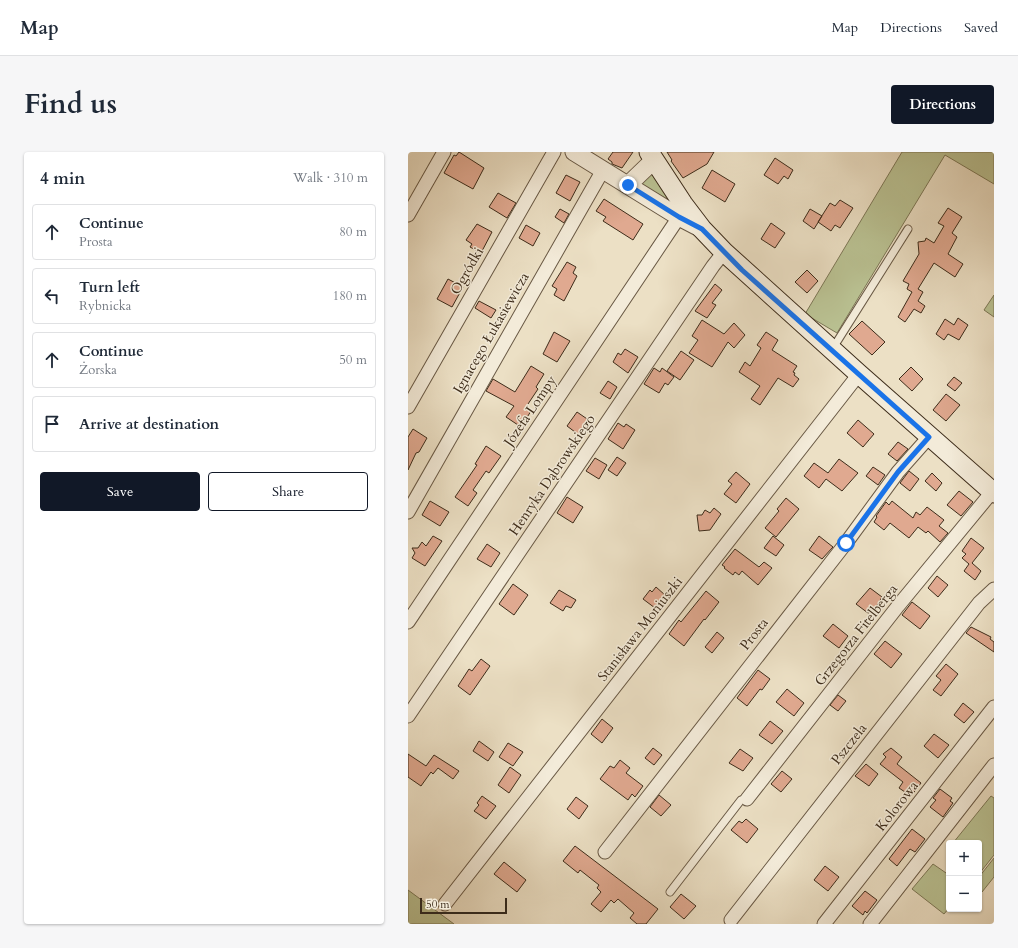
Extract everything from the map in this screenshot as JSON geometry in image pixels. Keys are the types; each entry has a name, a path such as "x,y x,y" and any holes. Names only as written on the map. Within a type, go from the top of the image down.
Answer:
{"main road":[{"path":"652,156 683,204 702,229 724,252 831,350 993,492"}],"street":[{"path":"408,215 444,152"},
{"name":"Ogródki","path":"408,407 554,152"},
{"path":"574,152 679,217 702,229"},
{"path":"628,185 642,173 652,156"},
{"name":"Ignacego Łukasiewicza","path":"408,512 603,170"},
{"name":"Józefa Lompy","path":"408,622 679,217"},
{"name":"Henryka Dąbrowskiego","path":"408,716 708,272 724,252"},
{"name":"Stanisława Moniuszki","path":"445,904 859,374"},
{"name":"Prosta","path":"605,852 846,543 898,472 929,437"},
{"name":"Grzegorza Fitelberga","path":"747,799 898,606 993,492"},
{"name":"Pszczela","path":"731,920 979,603 994,590"},
{"name":"Kolorowa","path":"824,924 994,708"},
{"path":"870,924 994,765"}],"lane":[{"path":"831,350 908,229"},
{"path":"670,892 742,800 747,799"}],"green space":[{"path":"902,152 994,152 994,184 945,155 837,333 805,314"},
{"path":"653,173 669,200 640,184"},
{"path":"994,295 994,317 984,310"},
{"path":"991,796 994,798 994,855 982,870 982,840 955,840"},
{"path":"994,858 994,877 982,892 982,873"},
{"path":"933,864 946,873 946,912 944,914 912,889"},
{"path":"408,890 454,924 408,924"}],"building":[{"path":"459,152 484,168 473,189 444,173 454,155 456,156"},
{"path":"613,152 633,152 622,168 612,164 612,162 608,159"},
{"path":"667,152 714,152 707,164 683,178 671,161 672,160"},
{"path":"775,158 793,170 788,179 784,176 778,184 764,175"},
{"path":"712,170 735,184 725,202 702,188"},
{"path":"566,175 580,182 570,201 556,193"},
{"path":"498,193 516,203 507,218 489,207"},
{"path":"604,199 643,224 633,240 603,221 606,217 596,211"},
{"path":"840,200 853,208 840,228 835,225 831,231 818,222 830,203 835,206"},
{"path":"948,208 962,217 952,233 957,237 948,254 963,264 955,277 934,263 918,289 923,292 918,301 925,306 921,313 914,309 905,322 898,317 912,292 907,289 909,284 903,281 919,254 918,242 925,241 926,238 934,243 944,226 938,223"},
{"path":"560,209 569,214 564,223 555,217"},
{"path":"810,209 822,216 814,229 803,221"},
{"path":"771,223 785,233 775,248 761,239"},
{"path":"477,224 492,232 481,253 470,247 472,244 466,240"},
{"path":"526,225 540,233 533,246 519,238"},
{"path":"567,262 576,267 573,273 577,276 564,301 554,295 557,289 552,286"},
{"path":"807,270 818,281 807,293 795,282"},
{"path":"448,279 463,287 452,307 437,299"},
{"path":"715,284 722,290 712,303 716,305 707,318 695,311"},
{"path":"479,301 496,310 491,318 475,308"},
{"path":"958,318 968,325 959,340 948,334 944,340 936,334 945,319 954,325"},
{"path":"702,320 724,334 734,323 745,335 734,348 728,342 712,367 689,353 698,340 692,336"},
{"path":"862,321 885,342 872,355 849,334"},
{"path":"554,332 570,341 557,362 543,354"},
{"path":"766,332 778,340 772,350 797,366 793,372 799,379 793,387 778,378 760,405 751,399 760,386 739,372 745,362 750,366 761,348 757,345"},
{"path":"625,349 638,357 628,373 613,362 618,353 621,355"},
{"path":"681,351 694,360 680,380 667,371"},
{"path":"531,366 544,374 536,387 538,389 526,407 531,411 521,427 506,417 514,406 486,391 493,379 515,392"},
{"path":"911,367 923,379 912,391 899,379"},
{"path":"654,368 660,372 662,368 674,377 668,385 665,383 659,393 644,384"},
{"path":"954,377 962,383 955,391 947,385"},
{"path":"608,381 617,387 610,399 600,393"},
{"path":"946,394 960,405 946,421 933,410"},
{"path":"577,412 593,423 583,438 567,426"},
{"path":"858,420 874,434 863,447 847,433"},
{"path":"618,423 624,427 626,424 635,430 623,449 608,439"},
{"path":"413,429 427,438 419,452 416,453 408,470 408,437"},
{"path":"898,442 908,449 897,461 888,454"},
{"path":"486,446 501,456 489,473 486,471 473,490 477,493 468,506 455,497 477,465 475,464"},
{"path":"617,457 626,463 617,476 608,470"},
{"path":"595,458 607,465 599,479 586,471"},
{"path":"839,459 858,473 842,491 826,479 819,488 804,476 814,463 828,473"},
{"path":"873,467 885,475 878,485 866,476"},
{"path":"909,471 919,479 910,491 900,483"},
{"path":"736,472 750,484 736,503 724,494 732,484 728,481"},
{"path":"932,473 942,483 936,491 925,481"},
{"path":"959,491 973,502 961,516 947,505"},
{"path":"567,497 583,507 573,523 557,513"},
{"path":"786,498 799,509 776,537 765,528 779,511 777,509"},
{"path":"430,501 449,512 440,526 422,515"},
{"path":"892,501 913,518 916,512 920,515 927,507 944,520 939,526 948,533 940,542 928,531 926,533 918,527 909,538 890,523 884,530 874,522 877,517 876,516 886,502 889,505"},
{"path":"714,508 721,514 710,530 699,531 697,515 702,515 705,510 710,513"},
{"path":"433,536 442,541 425,566 412,558 415,553 412,548 418,548 422,542 426,546"},
{"path":"773,536 784,545 776,556 764,548"},
{"path":"819,536 833,547 822,559 809,550"},
{"path":"971,538 984,548 972,563 981,571 975,580 964,571 969,564 962,558 966,554 962,551"},
{"path":"487,544 500,553 491,567 477,559"},
{"path":"735,549 759,567 764,562 772,568 758,585 742,571 739,575 735,572 733,575 722,565"},
{"path":"937,576 948,585 938,597 928,588"},
{"path":"513,584 528,595 514,615 499,604"},
{"path":"656,587 665,595 655,608 643,599 650,590 652,592"},
{"path":"870,588 882,597 874,611 868,613 856,604"},
{"path":"559,590 576,600 571,608 566,606 563,611 550,603"},
{"path":"706,591 719,602 684,646 669,634 679,620 681,622"},
{"path":"912,602 930,616 920,629 902,615"},
{"path":"833,624 848,636 839,648 823,636"},
{"path":"971,627 991,637 990,639 994,642 994,652 966,633"},
{"path":"717,632 724,638 712,653 705,647"},
{"path":"885,641 902,654 891,668 874,654"},
{"path":"481,659 490,666 470,695 458,686 469,669 472,671"},
{"path":"946,664 958,674 941,696 933,690 941,680 936,676"},
{"path":"758,670 770,679 747,706 737,698"},
{"path":"787,689 804,703 794,716 776,702"},
{"path":"838,695 846,701 838,711 830,705"},
{"path":"963,703 974,712 964,723 954,715"},
{"path":"602,719 613,728 602,743 591,734"},
{"path":"770,721 783,731 772,744 759,735"},
{"path":"934,734 949,745 938,758 924,746"},
{"path":"479,741 494,752 488,761 473,751"},
{"path":"508,743 523,752 513,766 499,757"},
{"path":"653,748 662,755 654,765 645,758"},
{"path":"891,748 902,757 897,764 921,783 911,796 899,788 903,782 880,764 886,757 883,754"},
{"path":"740,749 753,758 743,771 729,763"},
{"path":"408,754 426,766 434,755 459,771 453,779 438,768 433,774 431,772 421,786 408,777"},
{"path":"620,760 630,768 626,773 643,786 635,797 632,794 628,800 600,779 610,766 614,768"},
{"path":"866,764 878,774 869,786 855,776"},
{"path":"510,767 521,775 509,793 498,785"},
{"path":"782,771 792,779 781,792 771,784"},
{"path":"940,789 952,798 950,801 953,803 943,817 930,807 936,800 933,798"},
{"path":"659,795 671,805 661,816 650,807"},
{"path":"482,796 496,806 486,819 474,811 479,805 477,803"},
{"path":"576,797 588,806 579,819 567,809"},
{"path":"746,819 758,829 747,843 731,830 739,821 742,823"},
{"path":"912,829 925,839 915,852 910,849 897,866 889,859"},
{"path":"575,846 658,909 646,924 637,924 630,918 634,913 618,899 614,903 611,900 601,912 591,904 601,892 597,888 599,885 580,870 578,873 563,861"},
{"path":"504,862 526,880 517,892 494,874"},
{"path":"825,866 839,877 828,891 814,880"},
{"path":"865,891 877,900 867,913 865,911 863,915 852,906"},
{"path":"681,894 696,906 684,919 670,907"}],"route":[{"path":"628,185 679,217 702,229 742,270 929,437 898,472 846,543"}]}
